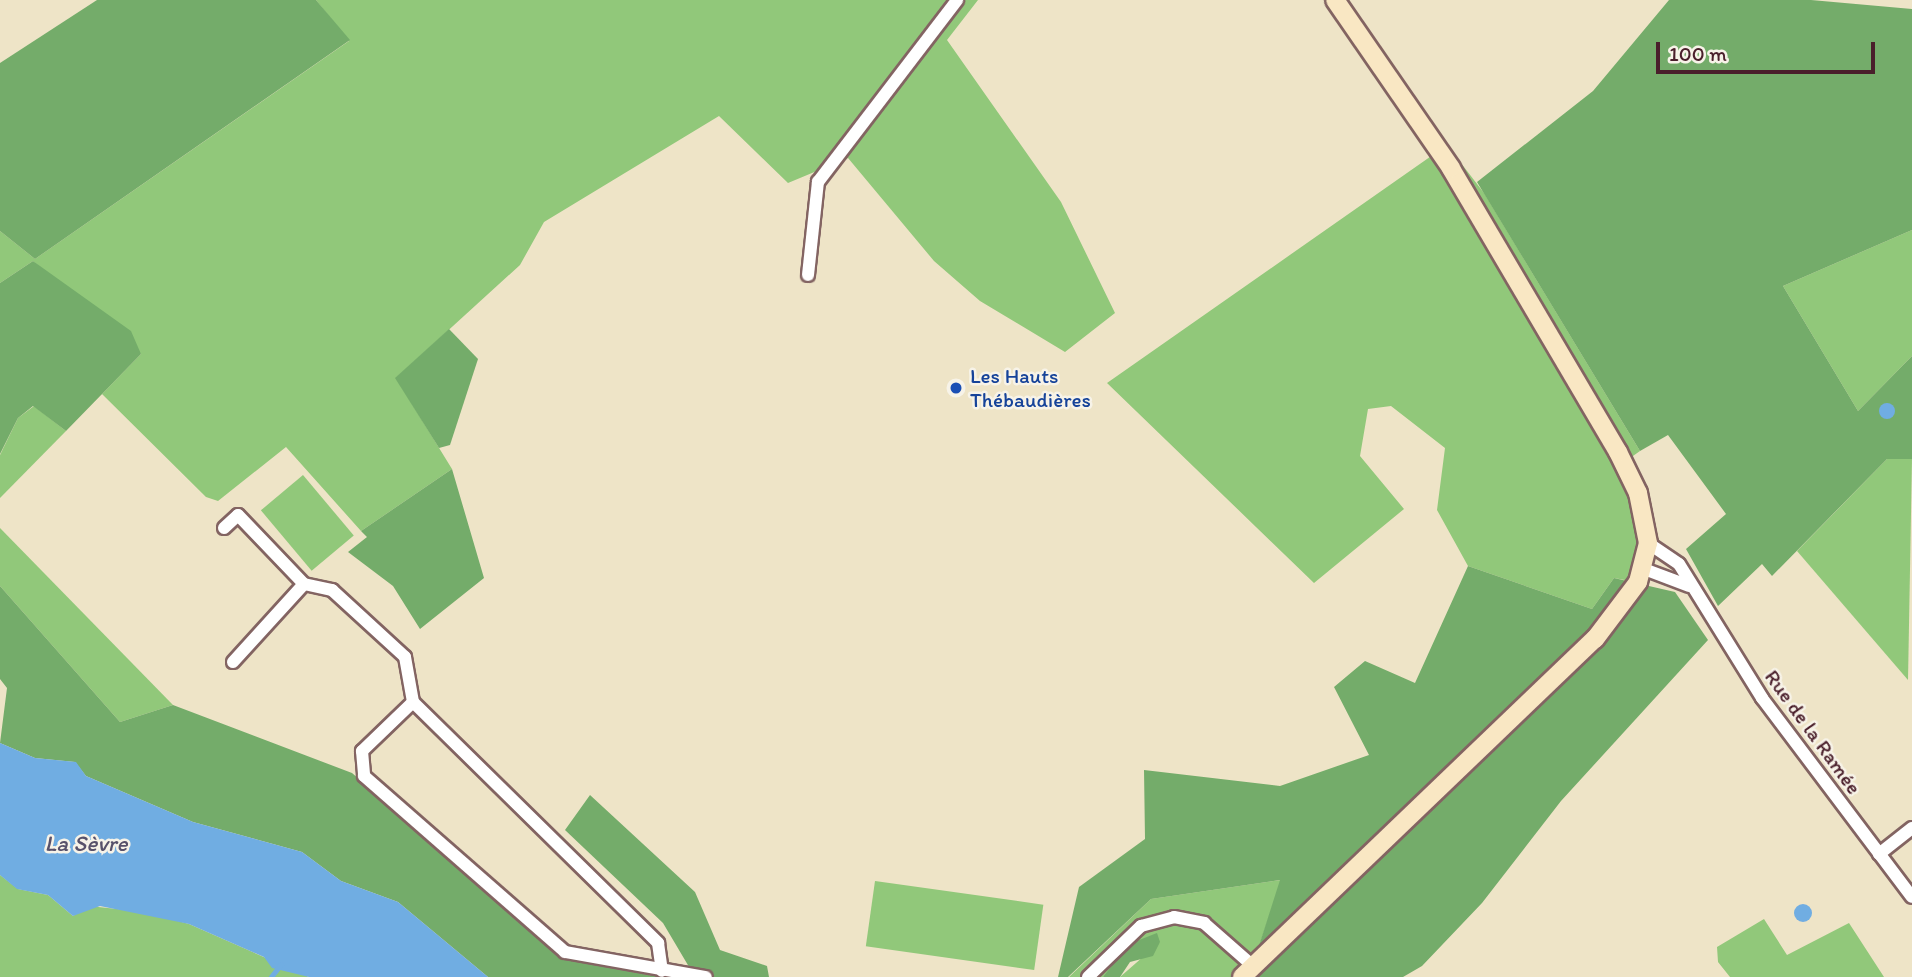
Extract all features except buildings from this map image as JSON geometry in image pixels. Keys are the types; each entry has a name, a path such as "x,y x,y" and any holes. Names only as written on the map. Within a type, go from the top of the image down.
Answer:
{"main road":[{"path":"1247,971 1595,639 1644,569 1648,543 1638,493 1618,452 1451,168 1335,0"}],"street":[{"path":"808,275 818,182 957,0"},
{"path":"224,528 238,515 304,584 332,590 405,657 413,702 658,943 662,971"},
{"name":"Rue de la Ramée","path":"1648,543 1679,564 1689,586 1762,698 1912,897"},
{"path":"1644,569 1689,586"},
{"path":"233,662 304,584"},
{"path":"413,702 362,751 364,776 565,952 706,977"},
{"path":"1879,854 1912,828"},
{"path":"1088,977 1141,926 1174,917 1204,923 1247,971"}],"green space":[{"path":"97,0 316,0 350,40 35,259 0,231 0,63"},
{"path":"316,0 978,0 947,40 1061,202 1115,313 1065,352 980,301 934,261 848,158 788,183 719,116 544,222 520,265 396,378 452,469 361,531 286,447 218,501 206,497 102,394 141,354 33,261 0,283 0,231 35,259 349,41"},
{"path":"1669,0 1811,0 1912,9 1912,230 1783,286 1858,411 1912,356 1912,459 1887,459 1772,576 1762,564 1718,606 1686,549 1726,514 1668,435 1640,451 1477,182 1593,91"},
{"path":"1447,145 1484,193 1640,451 1616,468 1641,527 1630,581 1614,578 1592,609 1468,566 1437,510 1445,448 1391,406 1368,409 1360,456 1404,509 1314,583 1107,383"},
{"path":"1912,230 1912,356 1858,411 1783,286"},
{"path":"33,261 131,331 141,354 66,431 33,406 18,418 0,454 0,283"},
{"path":"449,329 478,359 450,445 439,448 395,378"},
{"path":"34,406 66,431 0,498 0,455 18,418"},
{"path":"1887,459 1912,459 1908,680 1797,551"},
{"path":"452,469 484,578 420,629 393,586 348,552 367,537 361,531"},
{"path":"303,475 354,536 312,571 261,510"},
{"path":"0,528 173,705 120,722 0,586"},
{"path":"1468,566 1592,609 1614,578 1675,592 1708,640 1561,801 1482,903 1422,966 1403,977 1249,977 1280,880 1151,899 1068,977 1058,977 1079,887 1145,839 1144,770 1280,786 1369,755 1334,687 1365,661 1415,683"},
{"path":"0,586 120,722 173,705 352,773 566,960 660,977 488,977 398,902 341,881 302,852 193,822 86,776 75,762 35,758 0,743 7,688 0,679"},
{"path":"590,795 695,892 720,950 767,966 769,977 695,977 663,923 565,830"},
{"path":"0,875 18,889 48,895 73,916 89,906 145,912 189,924 309,977 0,977"},
{"path":"1281,880 1249,977 1120,977 1160,942 1103,977 1069,977 1151,899"},
{"path":"875,881 1043,905 1034,970 866,946"},
{"path":"1764,919 1787,955 1849,923 1884,977 1730,977 1718,962 1717,947"},
{"path":"1157,933 1160,942 1153,956 1130,962 1120,977 1103,977 1129,944"}],"water":[{"path":"1887,403 1893,405 1893,417 1887,419 1881,417 1879,411 1881,405"},
{"name":"La Sèvre","path":"0,743 35,758 76,762 86,776 193,822 302,852 341,881 398,902 488,977 309,977 272,968 264,957 189,924 100,906 73,916 48,895 17,889 0,875"},
{"path":"1803,904 1811,909 1812,913 1807,921 1803,922 1795,917 1794,913 1799,905"}],"waterway":[{"path":"271,977 281,964"}],"place":[{"name":"Les Hauts Thébaudières","path":"956,388"}]}
